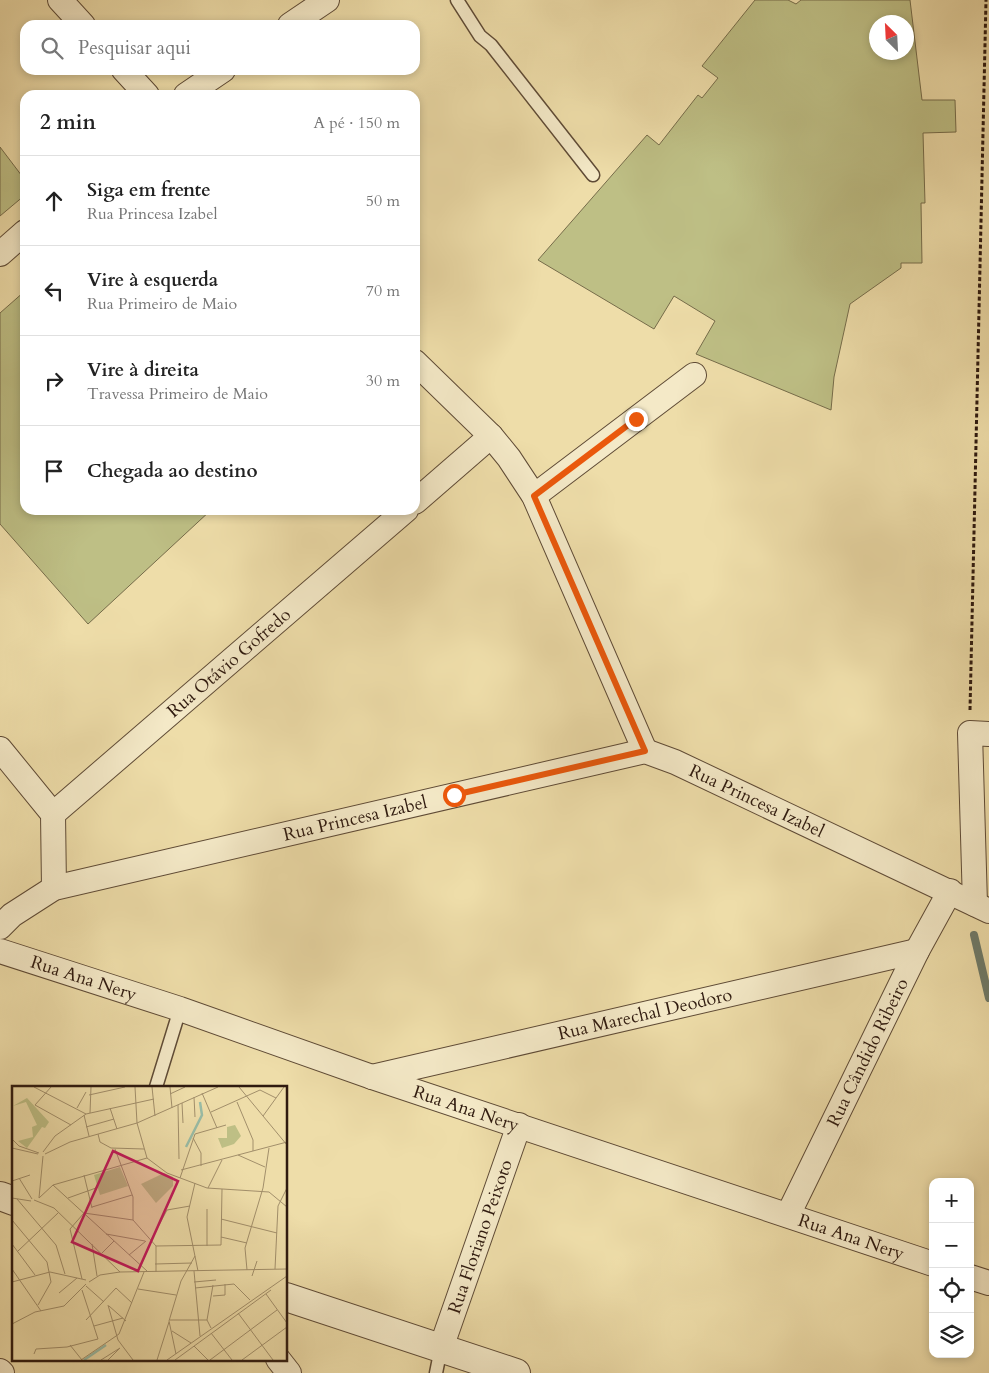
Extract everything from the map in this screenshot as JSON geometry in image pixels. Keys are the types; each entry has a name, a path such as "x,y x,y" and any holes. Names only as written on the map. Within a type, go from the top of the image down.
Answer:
{"street":[{"path":"60,0 78,20"},
{"path":"297,20 327,0"},
{"path":"129,75 142,90"},
{"path":"193,90 216,75"},
{"path":"0,254 20,236"},
{"path":"420,367 491,436 509,458 534,496 645,751"},
{"path":"534,496 694,375"},
{"path":"420,498 491,436"},
{"name":"Rua Otávio Gofredo","path":"53,814 400,515"},
{"path":"979,734 982,908"},
{"path":"0,749 53,814 54,888"},
{"name":"Rua Princesa Izabel","path":"0,927 12,915 54,888 645,751 675,762 950,891 982,908"},
{"name":"Rua Cândido Ribeiro","path":"788,1215 917,951 950,891"},
{"name":"Rua Marechal Deodoro","path":"372,1077 917,951"},
{"name":"Rua Ana Nery","path":"0,952 180,1008 372,1077 929,1263"},
{"name":"Rua Floriano Peixoto","path":"438,1361 519,1125"},
{"path":"0,1196 12,1200"},
{"path":"974,1278 989,1283"},
{"path":"288,1298 438,1361 516,1373"},
{"path":"279,1360 289,1373"}],"lane":[{"path":"457,0 480,36 491,46 593,175"},
{"path":"156,1086 180,1008"}],"path":[{"path":"979,734 986,0"}],"green space":[{"path":"755,0 788,0 796,4 801,0 910,0 912,15 869,15 869,60 914,60 914,33 922,100 955,100 956,132 923,133 925,203 921,203 922,263 901,263 901,268 850,304 834,377 831,410 696,354 715,321 674,296 654,329 538,260 647,135 659,145 698,95 702,98 718,78 702,66"},
{"path":"0,147 20,173 20,199 0,216"},
{"path":"20,295 20,515 206,515 88,624 0,524 0,313"}],"waterway":[{"path":"974,935 989,998"}],"route":[{"path":"454,795 645,751 534,496 636,419"}]}
